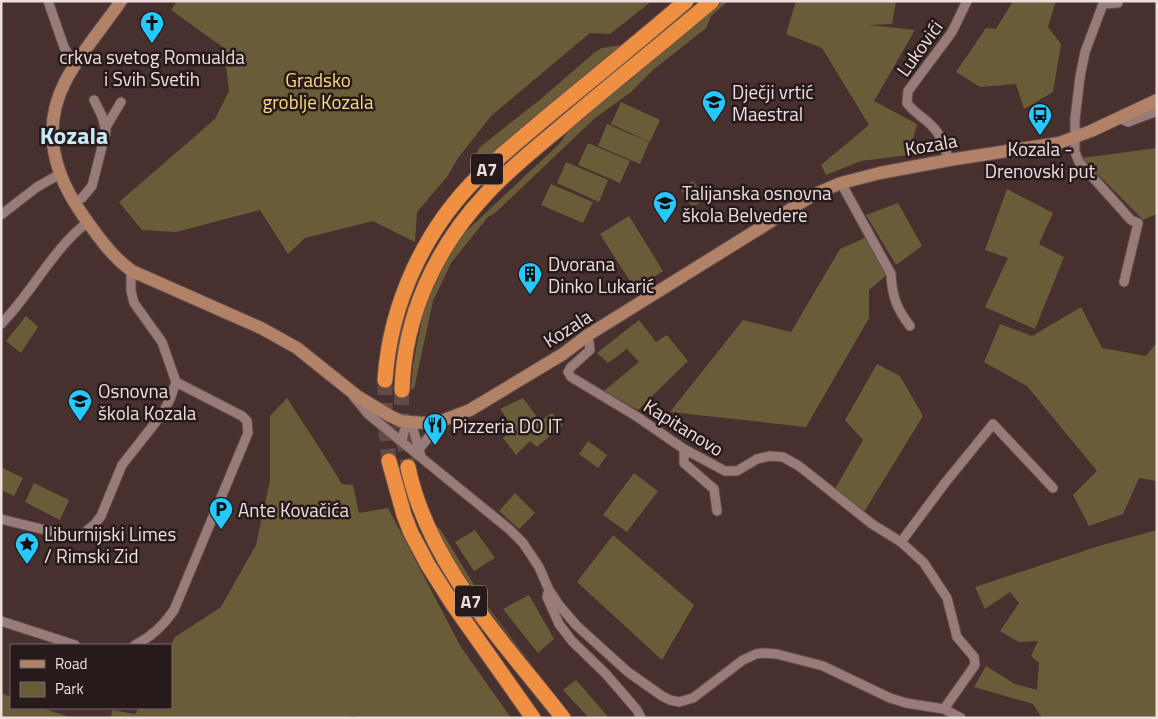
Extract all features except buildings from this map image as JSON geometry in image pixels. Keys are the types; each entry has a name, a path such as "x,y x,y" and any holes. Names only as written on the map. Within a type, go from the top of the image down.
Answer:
{"highway":[{"name":"A7","path":"384,380 390,340 406,286 426,246 451,208 480,175 513,145 686,1"},
{"name":"A7","path":"402,390 406,348 425,284 446,245 473,208 507,173 537,147 712,1"},
{"name":"A7","path":"390,461 398,496 408,524 428,565 452,603 533,718"},
{"name":"A7","path":"408,467 425,522 445,562 484,617 563,718"}],"main road":[{"name":"Kozala","path":"122,1 64,82 54,115 53,140 60,174 74,202 111,253 132,271 261,328 297,348 375,408 401,421 411,422 441,422 470,410 563,354 588,335 814,194 841,183 880,173 1076,138 1157,100"}],"street":[{"path":"48,1 64,47 75,66"},
{"name":"Lukovići","path":"949,160 943,143 935,129 911,110 906,103 908,91 952,32 967,1"},
{"path":"1118,3 1103,4 1085,52 1076,99 1075,152 1079,162 1132,220 1138,223 1124,282"},
{"path":"94,100 106,126"},
{"path":"74,202 82,198 92,186 106,126 121,102"},
{"path":"1118,118 1128,122 1157,111"},
{"path":"1,215 37,188 60,174"},
{"path":"841,183 891,274 892,291 896,303 910,326"},
{"path":"1,324 21,303 68,239 88,222"},
{"path":"1,519 66,535 76,536 83,534 101,516 122,465 150,431 167,406 176,382 162,342 134,303 131,290 132,271"},
{"name":"Kapitanovo","path":"588,335 590,350 571,367 568,372 570,377 636,416 684,449 725,472 737,471 757,459 770,456 783,457 799,466 872,524 901,542 924,563 947,598 957,637 974,657 975,665 972,671 944,709"},
{"path":"137,644 146,639 170,616 245,441 249,426 242,416 176,382"},
{"path":"346,387 368,414 402,442 421,452"},
{"path":"402,442 404,431 411,422"},
{"path":"411,422 421,452 434,468 510,529 539,567 549,590 559,606 576,625 628,672 662,696 679,702 693,698 743,660 756,654 777,654 823,666 890,698 906,703 944,709 962,718"},
{"path":"421,452 441,422"},
{"path":"901,542 945,483 993,424 1053,488"},
{"path":"684,449 684,463 714,489 717,511"},
{"path":"549,590 547,597 559,624 572,641 606,674 637,710 640,718"},
{"path":"1,621 71,644"}],"green space":[{"name":"Gradsko groblje Kozala","path":"177,1 652,1 610,34 590,33 491,116 458,158 447,177 417,212 415,242 373,221 305,238 288,254 260,210 176,232 142,230 119,202 215,119 229,91 224,48 171,10"},
{"path":"722,1 728,1 711,16 706,28 653,70 631,92 595,118 495,213 488,217 451,263 433,301 414,389 411,389 421,318 441,269 460,237 559,144 572,126"},
{"path":"796,1 896,1 892,24 869,25 915,30 874,101 917,124 909,155 861,161 826,175 821,165 869,125 822,48 786,34"},
{"path":"1013,1 1056,1 1048,27 1061,44 1053,92 1024,109 1016,84 980,87 956,72 986,28 996,29"},
{"path":"622,45 476,168 473,160 480,147 542,98 595,52 602,48"},
{"path":"621,102 660,120 650,142 611,124"},
{"path":"607,124 649,142 640,164 598,146"},
{"path":"588,143 630,161 620,183 578,165"},
{"path":"1157,148 1157,214 1143,220 1082,158"},
{"path":"566,162 608,180 599,202 557,183"},
{"path":"693,181 705,200 692,207 680,188"},
{"path":"551,184 593,202 583,223 541,205"},
{"path":"1007,189 1053,213 1039,244 1064,257 1035,329 985,307 1008,258 985,250"},
{"path":"898,203 922,246 896,265 866,215"},
{"path":"629,216 663,271 635,289 600,234"},
{"path":"867,237 888,274 869,290 869,318 806,427 670,412 743,320 791,332 840,249"},
{"path":"1081,307 1102,348 1146,356 1157,342 1157,481 1139,478 1123,514 1089,526 1073,495 1097,471 1027,386 984,362 1000,324 1032,336"},
{"path":"26,316 38,327 21,353 6,341"},
{"path":"639,320 656,342 667,335 688,361 638,410 604,391 639,362 627,349 608,363 597,353"},
{"path":"877,364 900,376 923,416 864,512 835,489 863,440 845,420"},
{"path":"287,398 342,484 353,485 359,513 388,508 461,647 511,718 356,718 355,716 341,718 111,718 112,710 135,714 138,709 172,709 172,644 175,637 221,607 256,545 270,480 270,416"},
{"path":"523,398 540,421 552,413 563,425 537,447 530,441 516,455 503,438 514,429 500,409"},
{"path":"588,441 607,455 598,468 579,454"},
{"path":"1,467 23,478 14,496 1,490"},
{"path":"634,473 658,491 627,532 603,515"},
{"path":"34,483 69,500 60,520 25,502"},
{"path":"515,493 535,513 519,529 499,511"},
{"path":"433,522 440,529 485,603 556,697 464,578"},
{"path":"475,530 495,558 474,571 455,542"},
{"path":"1157,530 1157,718 1042,718 1033,704 974,687 986,666 1015,684 1037,690 1039,663 1031,656 1038,641 1019,642 1000,631 1019,603 1010,592 985,609 975,587 1099,546"},
{"path":"613,535 694,605 662,660 577,582"},
{"path":"529,595 554,639 538,653 503,609"},
{"path":"576,680 609,718 589,718 563,690"},
{"path":"1,693 10,697 10,709 45,709 72,718 1,718"}],"tunnel":[{"path":"385,380 385,421 389,461"},
{"path":"402,390 401,421 408,467"}],"place":[{"name":"crkva svetog Romualda i Svih Svetih","path":"152,44"},
{"name":"Dječji vrtić Maestral","path":"714,123"},
{"name":"Kozala - Drenovski put","path":"1040,136"},
{"name":"Talijanska osnovna škola Belvedere","path":"665,224"},
{"name":"Dvorana Dinko Lukarić","path":"530,295"},
{"name":"Osnovna škola Kozala","path":"80,422"},
{"name":"Pizzeria DO IT","path":"435,446"},
{"name":"Ante Kovačića","path":"221,530"},
{"name":"Liburnijski Limes / Rimski Zid","path":"27,565"}],"district":[{"name":"Kozala","path":"74,135"}]}
